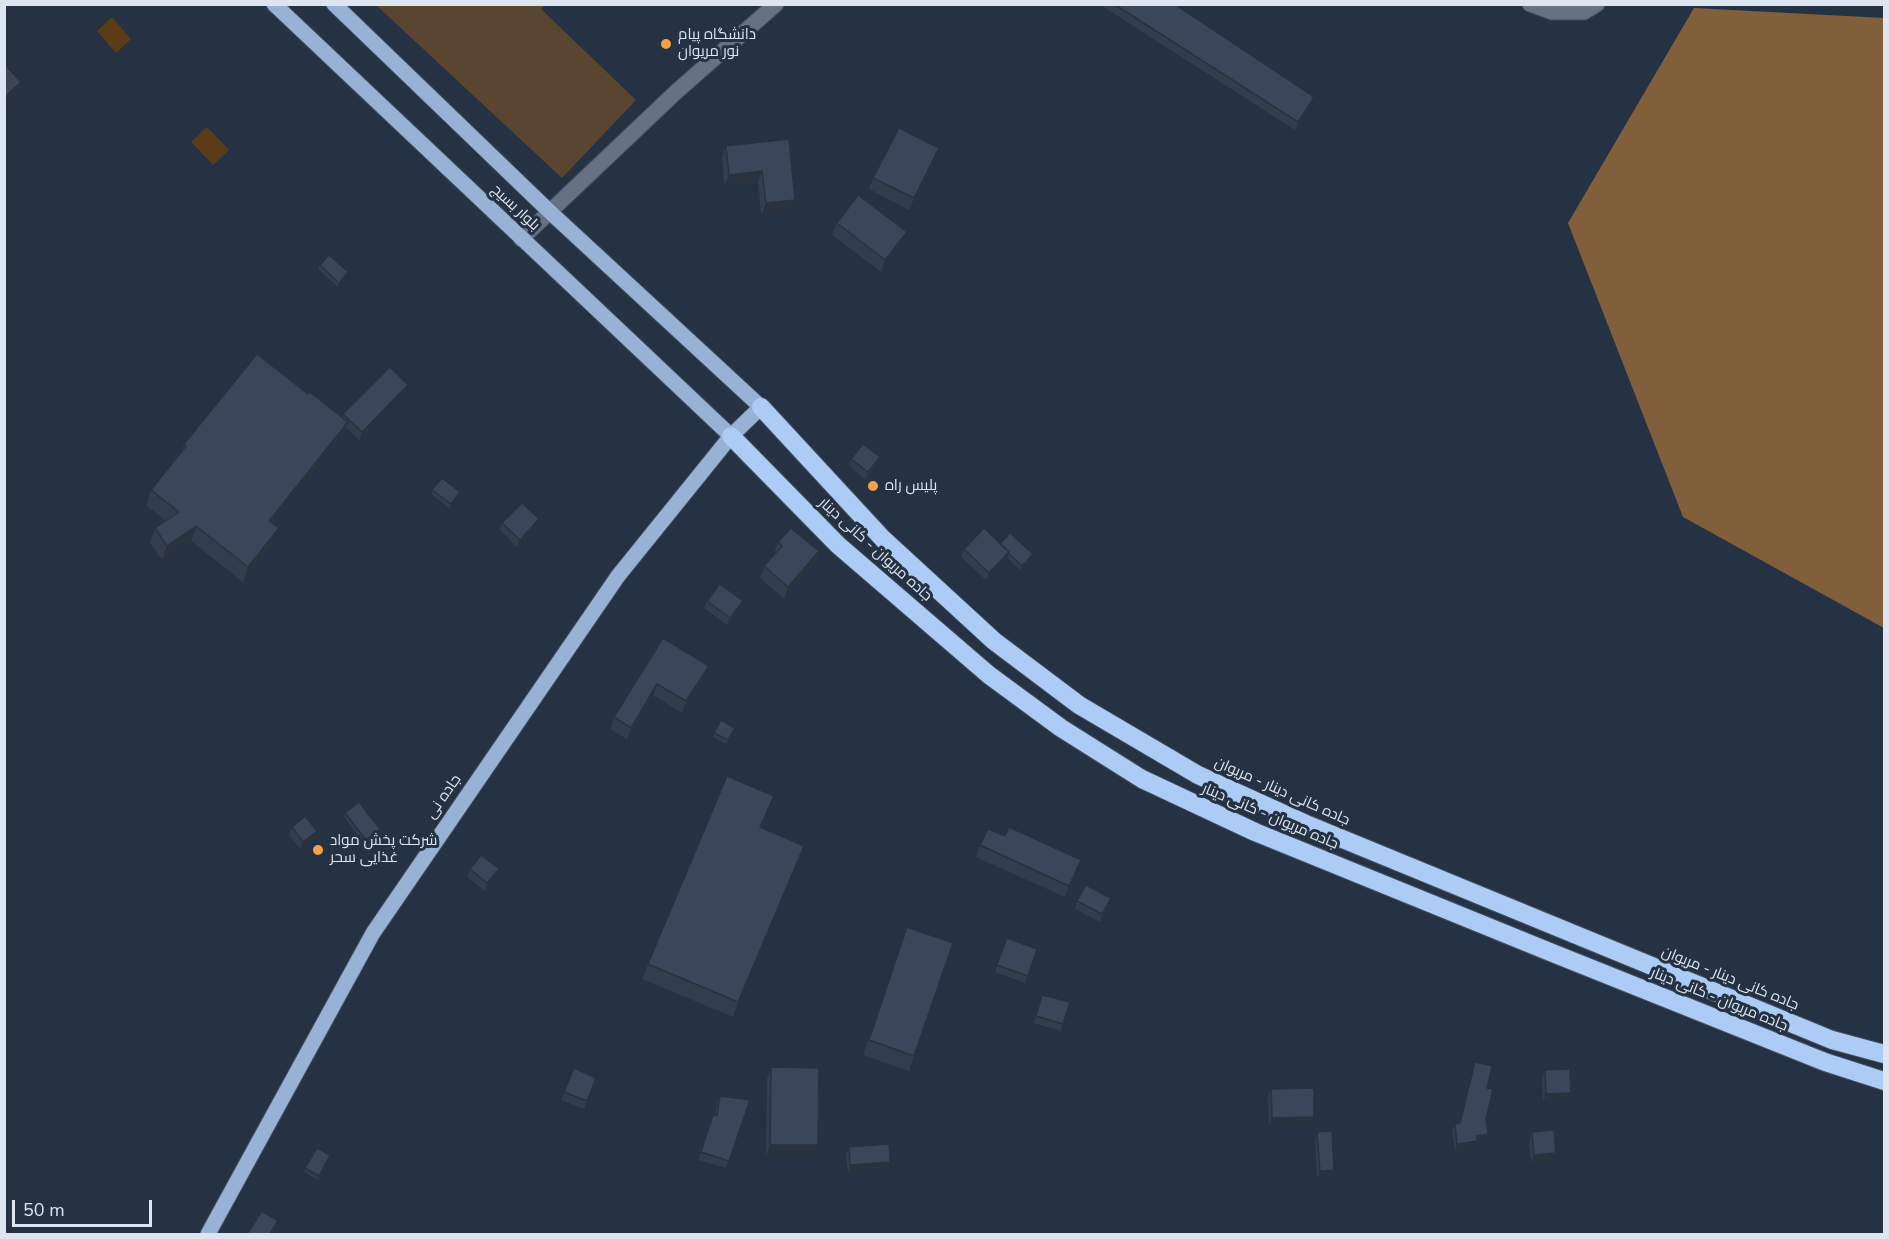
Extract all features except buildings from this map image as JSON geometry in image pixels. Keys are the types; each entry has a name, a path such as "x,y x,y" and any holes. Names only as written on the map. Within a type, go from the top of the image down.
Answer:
{"highway":[{"name":"جاده کانی دینار - مریوان","path":"761,407 883,539 994,641 1079,705 1198,775 1306,824 1821,1036 1884,1054"},
{"name":"جاده مریوان - کانی دینار","path":"731,436 838,545 989,675 1051,721 1142,779 1255,832 1825,1062 1884,1081"}],"main road":[{"name":"بلوار بسیج","path":"274,4 731,436"},
{"name":"بلوار بسیج","path":"334,4 550,212 761,407"},
{"name":"جاده نی","path":"208,1234 373,933 618,576 731,436 761,407"}],"street":[{"path":"521,239 676,92 776,4"},
{"path":"1530,4 1552,12 1584,12 1598,4"}],"shaded area":[{"path":"376,5 545,5 541,9 636,100 562,178"},
{"path":"1694,8 1884,18 1884,628 1683,517 1568,223"},
{"path":"112,17 131,39 116,53 97,31"},
{"path":"207,127 229,150 213,165 191,142"}],"place":[{"name":"دانشگاه پیام نور مریوان","path":"666,44"},
{"name":"پلیس راه","path":"873,486"},
{"name":"شرکت پخش مواد غذایی سحر","path":"318,850"}]}
